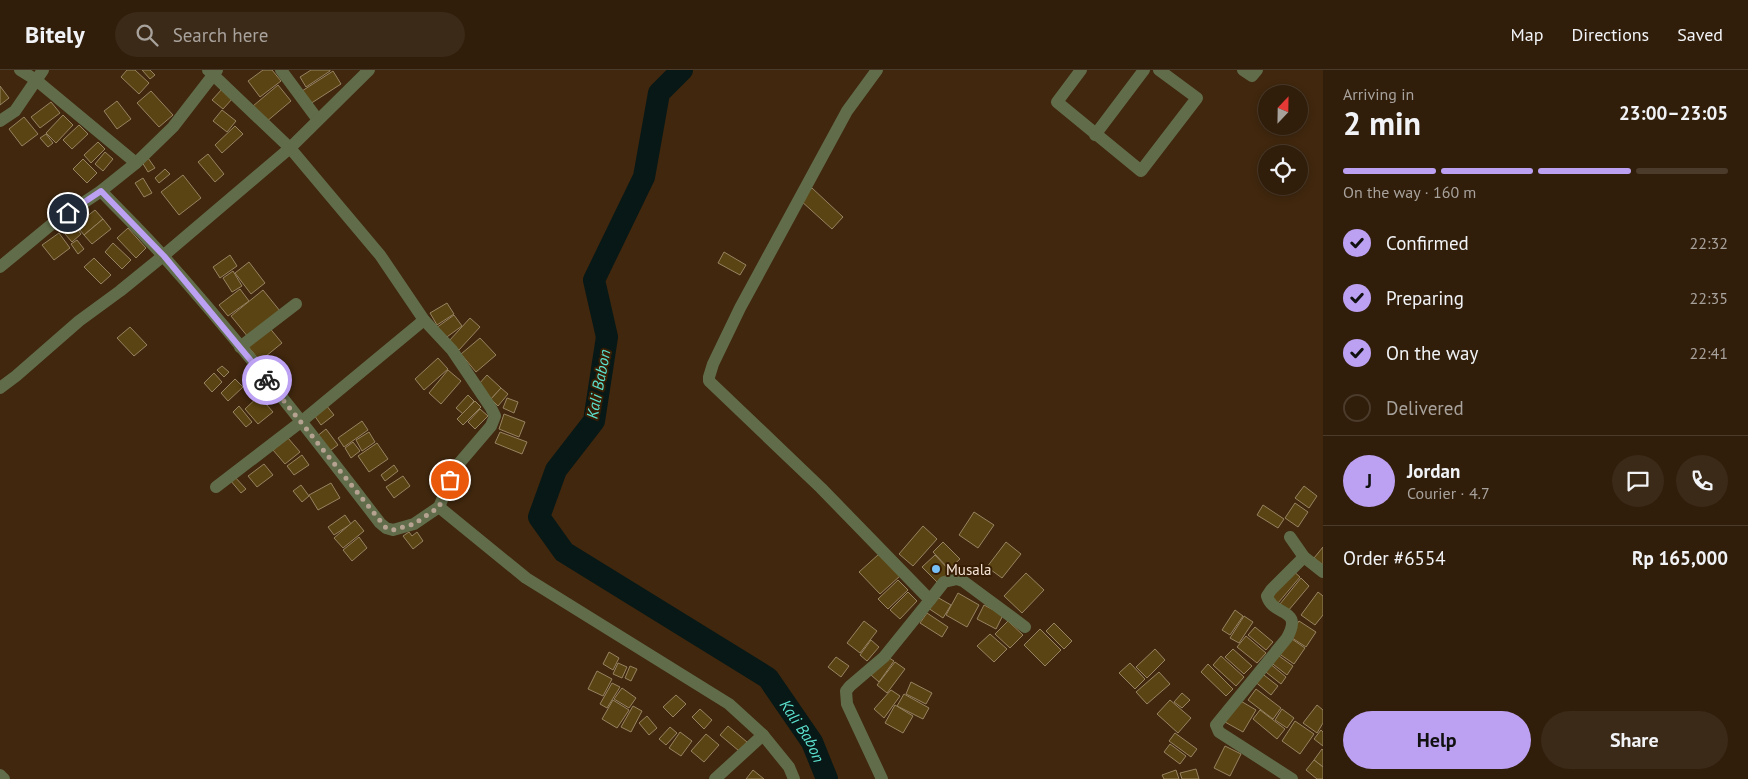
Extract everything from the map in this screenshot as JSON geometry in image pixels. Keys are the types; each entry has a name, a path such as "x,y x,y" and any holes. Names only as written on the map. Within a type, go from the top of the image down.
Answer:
{"street":[{"path":"20,70 39,75 136,163"},
{"path":"281,70 318,120"},
{"path":"0,388 79,322 164,256 290,148 369,70"},
{"path":"877,70 847,111 770,252 713,364 709,381 821,488 930,600"},
{"path":"1081,70 1057,102 1141,172 1197,98 1159,70"},
{"path":"1095,135 1144,70"},
{"path":"1243,70 1252,76 1257,70"},
{"path":"0,267 52,224 101,191 136,163 173,127 213,71 290,148 380,256 424,320 452,350 471,376 495,416 491,426 456,467 439,507 414,524 393,530 386,528 302,421 164,256 101,191"},
{"path":"0,121 15,111 39,75"},
{"path":"240,347 296,304"},
{"path":"216,487 302,421 424,320"},
{"path":"439,507 526,578 729,704 762,736 789,767 794,779"},
{"path":"1290,537 1304,557 1323,572"},
{"path":"1292,779 1219,732 1216,725 1291,632 1292,618 1270,603 1268,594 1304,557"},
{"path":"882,779 847,704 846,691 884,657 944,582 957,579 963,581 1025,627"},
{"path":"715,779 762,736"},
{"path":"0,774 4,779"}],"building":[{"path":"127,70 135,70 149,83 139,94 121,77"},
{"path":"142,70 150,70 155,75 150,79"},
{"path":"263,70 272,70 281,81 260,97 248,81"},
{"path":"311,70 330,71 306,87 300,77"},
{"path":"333,71 341,84 310,104 302,91"},
{"path":"278,85 291,101 266,122 253,106"},
{"path":"0,86 9,98 0,105"},
{"path":"222,89 233,98 223,109 212,100"},
{"path":"151,91 173,115 159,127 137,103"},
{"path":"117,101 131,119 117,129 104,111"},
{"path":"51,102 60,113 40,128 31,117"},
{"path":"222,110 236,121 227,132 213,121"},
{"path":"63,115 73,125 56,143 46,133"},
{"path":"24,117 38,134 22,146 9,129"},
{"path":"79,125 88,134 72,149 63,140"},
{"path":"235,126 243,134 222,153 215,145"},
{"path":"46,134 53,143 48,147 40,138"},
{"path":"98,142 105,149 91,163 84,155"},
{"path":"105,152 113,159 103,171 95,164"},
{"path":"208,154 224,174 215,182 198,162"},
{"path":"148,158 155,168 148,172 142,162"},
{"path":"83,159 97,173 87,183 73,169"},
{"path":"165,169 170,174 159,183 155,178"},
{"path":"183,175 201,198 179,215 161,192"},
{"path":"143,178 152,193 144,197 135,183"},
{"path":"812,188 843,217 832,229 800,200"},
{"path":"95,210 103,219 84,235 76,225"},
{"path":"103,219 111,229 92,244 84,235"},
{"path":"75,226 81,234 72,242 65,234"},
{"path":"128,228 146,248 136,258 117,238"},
{"path":"59,233 70,248 54,260 42,245"},
{"path":"77,240 84,249 78,254 71,244"},
{"path":"113,243 131,260 122,269 105,252"},
{"path":"724,252 746,265 740,275 718,263"},
{"path":"230,255 237,266 220,278 213,267"},
{"path":"94,258 111,275 101,284 84,267"},
{"path":"249,262 265,283 251,294 235,273"},
{"path":"233,271 242,286 232,292 223,278"},
{"path":"240,289 249,301 228,316 219,305"},
{"path":"263,290 280,311 248,337 231,316"},
{"path":"447,303 454,314 437,325 430,313"},
{"path":"454,315 462,326 444,339 436,328"},
{"path":"470,318 480,327 459,350 449,341"},
{"path":"268,326 282,343 260,361 246,344"},
{"path":"130,327 147,345 134,356 117,338"},
{"path":"480,338 496,355 476,372 461,354"},
{"path":"438,358 448,369 424,390 415,379"},
{"path":"222,366 229,372 224,377 217,370"},
{"path":"448,370 461,381 441,404 429,393"},
{"path":"214,373 222,382 212,392 204,383"},
{"path":"487,375 501,388 491,399 478,385"},
{"path":"235,379 243,387 228,401 221,393"},
{"path":"501,388 508,394 498,406 491,399"},
{"path":"468,395 474,401 463,414 456,408"},
{"path":"259,396 273,412 258,424 245,409"},
{"path":"507,398 518,402 514,413 503,408"},
{"path":"475,401 481,407 463,425 457,419"},
{"path":"326,405 334,415 321,425 314,415"},
{"path":"239,406 252,422 246,427 233,412"},
{"path":"480,409 488,416 475,429 468,422"},
{"path":"504,414 525,422 519,437 499,429"},
{"path":"362,421 368,430 344,447 338,438"},
{"path":"326,429 338,445 327,453 316,437"},
{"path":"369,432 375,442 362,451 356,440"},
{"path":"500,432 527,442 522,454 495,443"},
{"path":"288,438 300,452 285,464 273,450"},
{"path":"353,442 360,451 351,458 345,448"},
{"path":"377,443 388,459 369,472 358,456"},
{"path":"302,455 309,465 294,475 287,466"},
{"path":"264,464 273,475 257,487 248,476"},
{"path":"394,465 398,471 385,481 381,475"},
{"path":"234,476 246,489 241,493 230,480"},
{"path":"403,476 410,486 394,498 386,487"},
{"path":"331,483 340,498 318,510 309,495"},
{"path":"301,485 309,496 302,502 293,491"},
{"path":"1304,486 1317,496 1309,508 1295,498"},
{"path":"1295,503 1308,512 1298,527 1285,518"},
{"path":"1263,505 1284,519 1278,528 1257,515"},
{"path":"974,512 994,525 978,548 959,535"},
{"path":"345,515 351,524 334,535 328,527"},
{"path":"355,520 364,531 343,548 334,538"},
{"path":"923,526 937,539 913,566 899,554"},
{"path":"409,532 412,536 417,532 423,541 413,549 403,536"},
{"path":"359,537 367,548 352,561 343,550"},
{"path":"943,542 960,559 949,569 933,552"},
{"path":"1006,542 1021,554 1002,578 987,567"},
{"path":"1323,547 1323,565 1314,558"},
{"path":"879,554 900,576 880,594 859,572"},
{"name":"Musala","path":"935,555 950,571 938,583 922,567"},
{"path":"1292,570 1300,577 1278,603 1270,596"},
{"path":"1026,573 1044,590 1022,613 1004,596"},
{"path":"1301,578 1309,586 1288,611 1280,604"},
{"path":"898,580 908,590 888,609 878,599"},
{"path":"908,592 917,601 900,619 890,610"},
{"path":"1318,592 1323,596 1323,615 1315,625 1301,615"},
{"path":"958,593 979,605 967,627 946,615"},
{"path":"937,597 951,605 943,618 928,608"},
{"path":"984,605 1003,615 996,629 977,619"},
{"path":"1235,610 1243,616 1230,635 1222,630"},
{"path":"927,613 948,627 942,637 920,623"},
{"path":"1244,616 1253,622 1239,643 1230,638"},
{"path":"864,621 877,631 860,653 847,643"},
{"path":"1008,621 1023,635 1010,648 995,634"},
{"path":"1299,621 1316,632 1306,647 1289,636"},
{"path":"1054,623 1072,641 1064,649 1046,631"},
{"path":"1255,627 1273,642 1266,650 1248,635"},
{"path":"1040,629 1061,650 1045,666 1024,645"},
{"path":"990,634 1007,649 994,662 977,646"},
{"path":"1246,636 1266,653 1257,663 1237,647"},
{"path":"1289,637 1305,648 1294,664 1278,653"},
{"path":"871,640 879,647 867,661 860,655"},
{"path":"1155,649 1165,660 1147,678 1136,667"},
{"path":"1233,649 1252,666 1244,674 1225,657"},
{"path":"609,652 619,658 613,670 603,664"},
{"path":"1275,653 1293,666 1287,675 1269,661"},
{"path":"886,656 894,661 879,682 871,675"},
{"path":"1221,656 1244,677 1236,686 1213,665"},
{"path":"836,657 849,666 841,677 828,667"},
{"path":"895,662 905,669 887,693 877,685"},
{"path":"1268,662 1286,677 1281,684 1262,669"},
{"path":"618,663 627,667 622,678 613,674"},
{"path":"1130,663 1145,679 1135,689 1119,673"},
{"path":"1208,664 1233,689 1226,696 1201,672"},
{"path":"630,666 637,669 631,681 625,678"},
{"path":"597,671 612,679 603,696 588,689"},
{"path":"1159,672 1170,684 1147,704 1136,692"},
{"path":"1260,672 1278,686 1271,695 1253,680"},
{"path":"911,682 932,693 926,704 906,694"},
{"path":"612,683 620,687 607,708 600,704"},
{"path":"622,688 636,698 629,708 614,699"},
{"path":"1256,689 1281,708 1273,719 1248,700"},
{"path":"891,690 900,696 884,718 874,709"},
{"path":"1182,693 1190,700 1182,708 1174,702"},
{"path":"904,694 929,708 923,719 897,706"},
{"path":"676,695 686,704 673,717 663,707"},
{"path":"613,700 629,710 617,728 602,719"},
{"path":"1170,700 1191,718 1178,733 1157,714"},
{"path":"1239,700 1256,710 1243,732 1225,722"},
{"path":"895,705 913,716 903,733 885,723"},
{"path":"1317,705 1323,710 1323,723 1317,733 1303,723"},
{"path":"633,706 642,711 631,732 621,727"},
{"path":"700,709 712,720 704,729 692,717"},
{"path":"1282,709 1294,718 1287,728 1275,720"},
{"path":"1260,710 1285,729 1277,739 1253,719"},
{"path":"647,716 657,728 649,735 639,723"},
{"path":"1295,721 1314,734 1300,754 1282,741"},
{"path":"728,726 747,742 739,751 720,735"},
{"path":"670,727 677,733 666,745 659,739"},
{"path":"1321,730 1323,732 1323,746 1314,739"},
{"path":"680,732 692,741 681,756 669,748"},
{"path":"1175,733 1197,749 1191,757 1169,741"},
{"path":"706,734 719,745 704,762 691,751"},
{"path":"1170,744 1186,756 1180,764 1164,752"},
{"path":"1225,746 1241,754 1230,776 1214,768"},
{"path":"1323,750 1323,767 1314,760"},
{"path":"1314,760 1323,767 1323,779 1317,779 1306,770"},
{"path":"1196,769 1199,779 1182,779 1180,773"},
{"path":"753,770 764,779 746,779"},
{"path":"1176,770 1179,779 1164,779 1162,775"}],"waterway":[{"name":"Kali Babon","path":"682,70 659,93 644,177 594,280 607,337 594,421 556,470 539,517 564,552 768,678 812,742 827,779"}],"way so far":[{"path":"267,380 302,421 380,523 386,528 393,530 414,524 439,507 450,480"}],"place":[{"name":"Musala","path":"936,569"}],"route":[{"path":"68,213 101,191 164,256 267,380"}]}
